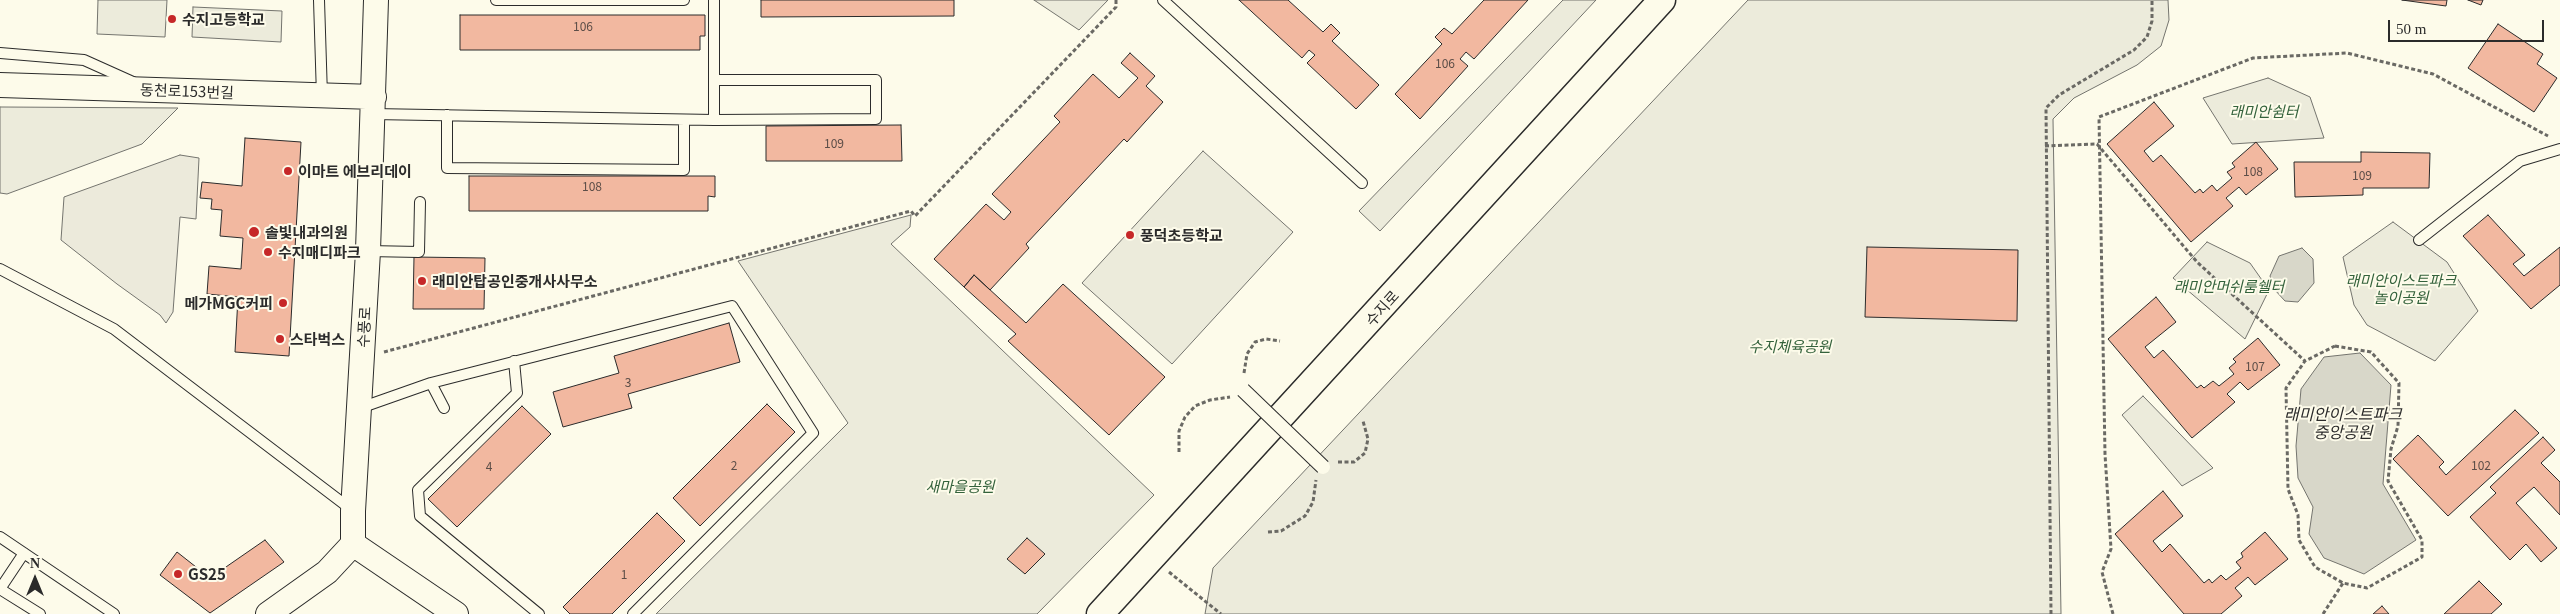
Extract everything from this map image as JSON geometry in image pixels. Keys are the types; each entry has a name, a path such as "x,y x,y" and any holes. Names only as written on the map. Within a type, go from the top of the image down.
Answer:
{"main road":[{"name":"수지로","path":"1100,614 1153,559 1662,0"}],"street":[{"name":"수풍로","path":"353,544 353,511 368,251 376,0"},
{"name":"동천로153번길","path":"0,86 322,96 374,105"},
{"path":"1243,390 1323,467"},
{"path":"268,614 327,572 353,544 456,614"}],"lane":[{"path":"319,0 322,96"},
{"path":"496,0 684,0"},
{"path":"714,0 714,120"},
{"path":"1163,0 1362,183"},
{"path":"0,53 84,60 150,90"},
{"path":"374,105 447,116 684,120 876,119 876,80 714,80"},
{"path":"447,116 447,168 684,170 684,120"},
{"path":"2419,240 2520,161 2560,148"},
{"path":"368,251 419,252 420,202"},
{"path":"0,268 114,329 353,511"},
{"path":"360,408 431,383 732,306 813,432 633,614"},
{"path":"514,361 518,392 418,490 420,516 539,614"},
{"path":"431,383 444,408"},
{"path":"0,537 24,553 98,610 114,614"},
{"path":"24,553 0,589 40,614"}],"path":[{"path":"362,358 911,211 915,216 1116,7 1116,0"},
{"path":"2051,614 2046,108 2059,95 2134,50 2147,37 2152,21 2152,0"},
{"path":"2113,614 2102,572 2111,549 2105,454 2097,144 2098,116 2253,58 2347,52 2433,74 2552,137"},
{"path":"2045,146 2097,144"},
{"path":"2097,144 2197,262 2305,361"},
{"path":"1179,452 1179,431 1185,416 1195,406 1210,400 1226,398 1243,390 1247,354 1254,342 1266,339 1280,341"},
{"path":"2335,346 2371,352 2399,383 2398,426 2391,449 2388,481 2422,540 2422,557 2367,588 2342,583 2314,567 2299,540 2298,515 2288,488 2286,388 2305,361 2335,346"},
{"path":"1268,532 1282,531 1305,516 1313,502 1314,485 1323,467 1335,462 1354,462 1365,453 1368,439 1363,421"},
{"path":"1153,559 1221,614"},
{"path":"2323,614 2342,583"}],"green space":[{"path":"98,0 167,0 165,37 97,34"},
{"path":"1034,0 1108,0 1079,30"},
{"path":"1563,0 1596,0 1380,231 1359,211"},
{"name":"수지체육공원","path":"1748,0 2168,0 2169,20 2161,46 2137,65 2074,98 2053,119 2061,614 1205,614 1213,568"},
{"path":"193,7 282,11 281,42 192,37"},
{"name":"래미안쉼터","path":"2268,78 2310,97 2324,138 2232,144 2203,98"},
{"path":"0,107 178,108 142,144 7,194 0,193"},
{"path":"1203,151 1293,232 1172,364 1082,283"},
{"name":"새마을공원","path":"911,215 910,227 891,244 1154,495 1037,614 656,614 848,423 738,261"},
{"name":"래미안이스트파크 놀이공원","path":"2393,222 2447,262 2478,311 2435,361 2367,325 2354,305 2343,257"},
{"name":"래미안머쉬룸쉘터","path":"2207,242 2250,263 2269,290 2245,339 2173,278"},
{"path":"2143,396 2213,468 2182,486 2122,415"}],"shaded area":[{"path":"180,155 199,158 196,219 180,217 173,312 166,323 160,315 61,240 64,197"}],"water":[{"path":"2302,248 2313,259 2314,283 2298,302 2285,301 2274,289 2270,276 2279,256"},
{"name":"래미안이스트파크 중앙공원","path":"2360,353 2391,385 2383,484 2416,540 2364,574 2324,558 2309,534 2313,507 2298,478 2296,446 2301,389 2324,357"}],"building":[{"path":"761,0 954,0 954,16 761,17"},
{"path":"1239,0 1288,0 1323,32 1331,24 1340,33 1332,41 1379,85 1356,109 1307,63 1315,55 1309,50 1302,58"},
{"path":"1484,0 1528,0 1474,59 1466,52 1460,59 1468,66 1420,119 1395,94 1442,44 1435,37 1444,28 1452,34"},
{"path":"2402,0 2447,0 2446,6"},
{"path":"2468,0 2483,0 2481,5"},
{"path":"460,15 705,15 705,36 700,36 700,50 460,50"},
{"path":"2498,24 2543,54 2537,64 2557,78 2534,112 2468,68"},
{"path":"1130,53 1155,76 1146,86 1163,102 1127,142 1124,139 1026,244 1029,248 990,290 974,275 964,287 934,259 986,204 1004,220 1011,212 992,194 1060,122 1054,116 1093,74 1119,98 1138,78 1121,63"},
{"path":"2154,102 2174,126 2144,151 2153,162 2161,155 2195,193 2200,189 2203,193 2212,185 2217,191 2232,178 2227,172 2235,167 2232,163 2256,142 2278,169 2246,195 2239,187 2226,198 2233,206 2191,242 2107,144"},
{"path":"901,125 902,161 766,161 766,126"},
{"name":"수지매디파크","path":"245,138 301,142 289,356 235,352 238,297 207,294 209,266 241,269 243,238 220,236 222,210 211,209 212,199 200,198 202,182 242,186"},
{"path":"2361,152 2430,153 2429,188 2363,188 2363,195 2295,197 2294,162 2361,162"},
{"path":"469,176 715,176 715,197 708,196 708,211 469,211"},
{"path":"2488,215 2525,255 2513,264 2524,276 2560,247 2560,285 2531,309 2463,236"},
{"path":"1867,247 2018,250 2017,321 1865,317"},
{"path":"414,257 485,258 484,309 413,309"},
{"path":"974,275 1026,323 1063,284 1165,377 1109,435 1008,341 1016,334 964,287"},
{"path":"2156,297 2176,322 2145,347 2154,358 2163,350 2197,388 2201,385 2204,388 2213,381 2219,386 2234,374 2229,368 2236,362 2233,359 2258,338 2280,365 2248,390 2240,382 2227,394 2235,402 2192,438 2108,339"},
{"path":"729,323 740,362 628,394 632,408 563,427 553,392 619,373 614,356"},
{"path":"767,404 795,432 700,526 673,498"},
{"path":"522,406 551,434 457,527 428,499"},
{"path":"2515,410 2539,433 2448,516 2393,459 2418,435 2444,462 2439,467 2446,475"},
{"path":"2543,437 2555,450 2541,463 2560,482 2560,515 2534,487 2516,503 2557,548 2541,562 2526,544 2510,560 2470,517 2496,493 2490,487"},
{"path":"2163,491 2183,516 2153,541 2162,552 2170,544 2204,583 2209,579 2212,583 2221,575 2226,580 2241,568 2236,562 2243,557 2241,553 2265,532 2288,559 2255,585 2248,577 2235,588 2242,596 2221,614 2184,614 2115,534"},
{"path":"657,513 685,541 612,614 570,614 563,607"},
{"path":"1027,538 1045,554 1025,574 1007,559"},
{"path":"265,540 284,562 210,613 160,575 177,552 210,578"},
{"path":"2479,581 2502,604 2491,614 2444,614"},
{"path":"2382,606 2389,614 2373,614"}],"place":[{"name":"수지고등학교","path":"172,19"},
{"name":"이마트 에브리데이","path":"288,171"},
{"name":"솔빛내과의원","path":"254,232"},
{"name":"풍덕초등학교","path":"1130,235"},
{"name":"수지매디파크","path":"268,252"},
{"name":"래미안탑공인중개사사무소","path":"422,281"},
{"name":"메가MGC커피","path":"283,303"},
{"name":"스타벅스","path":"280,339"},
{"name":"GS25","path":"178,574"}]}
